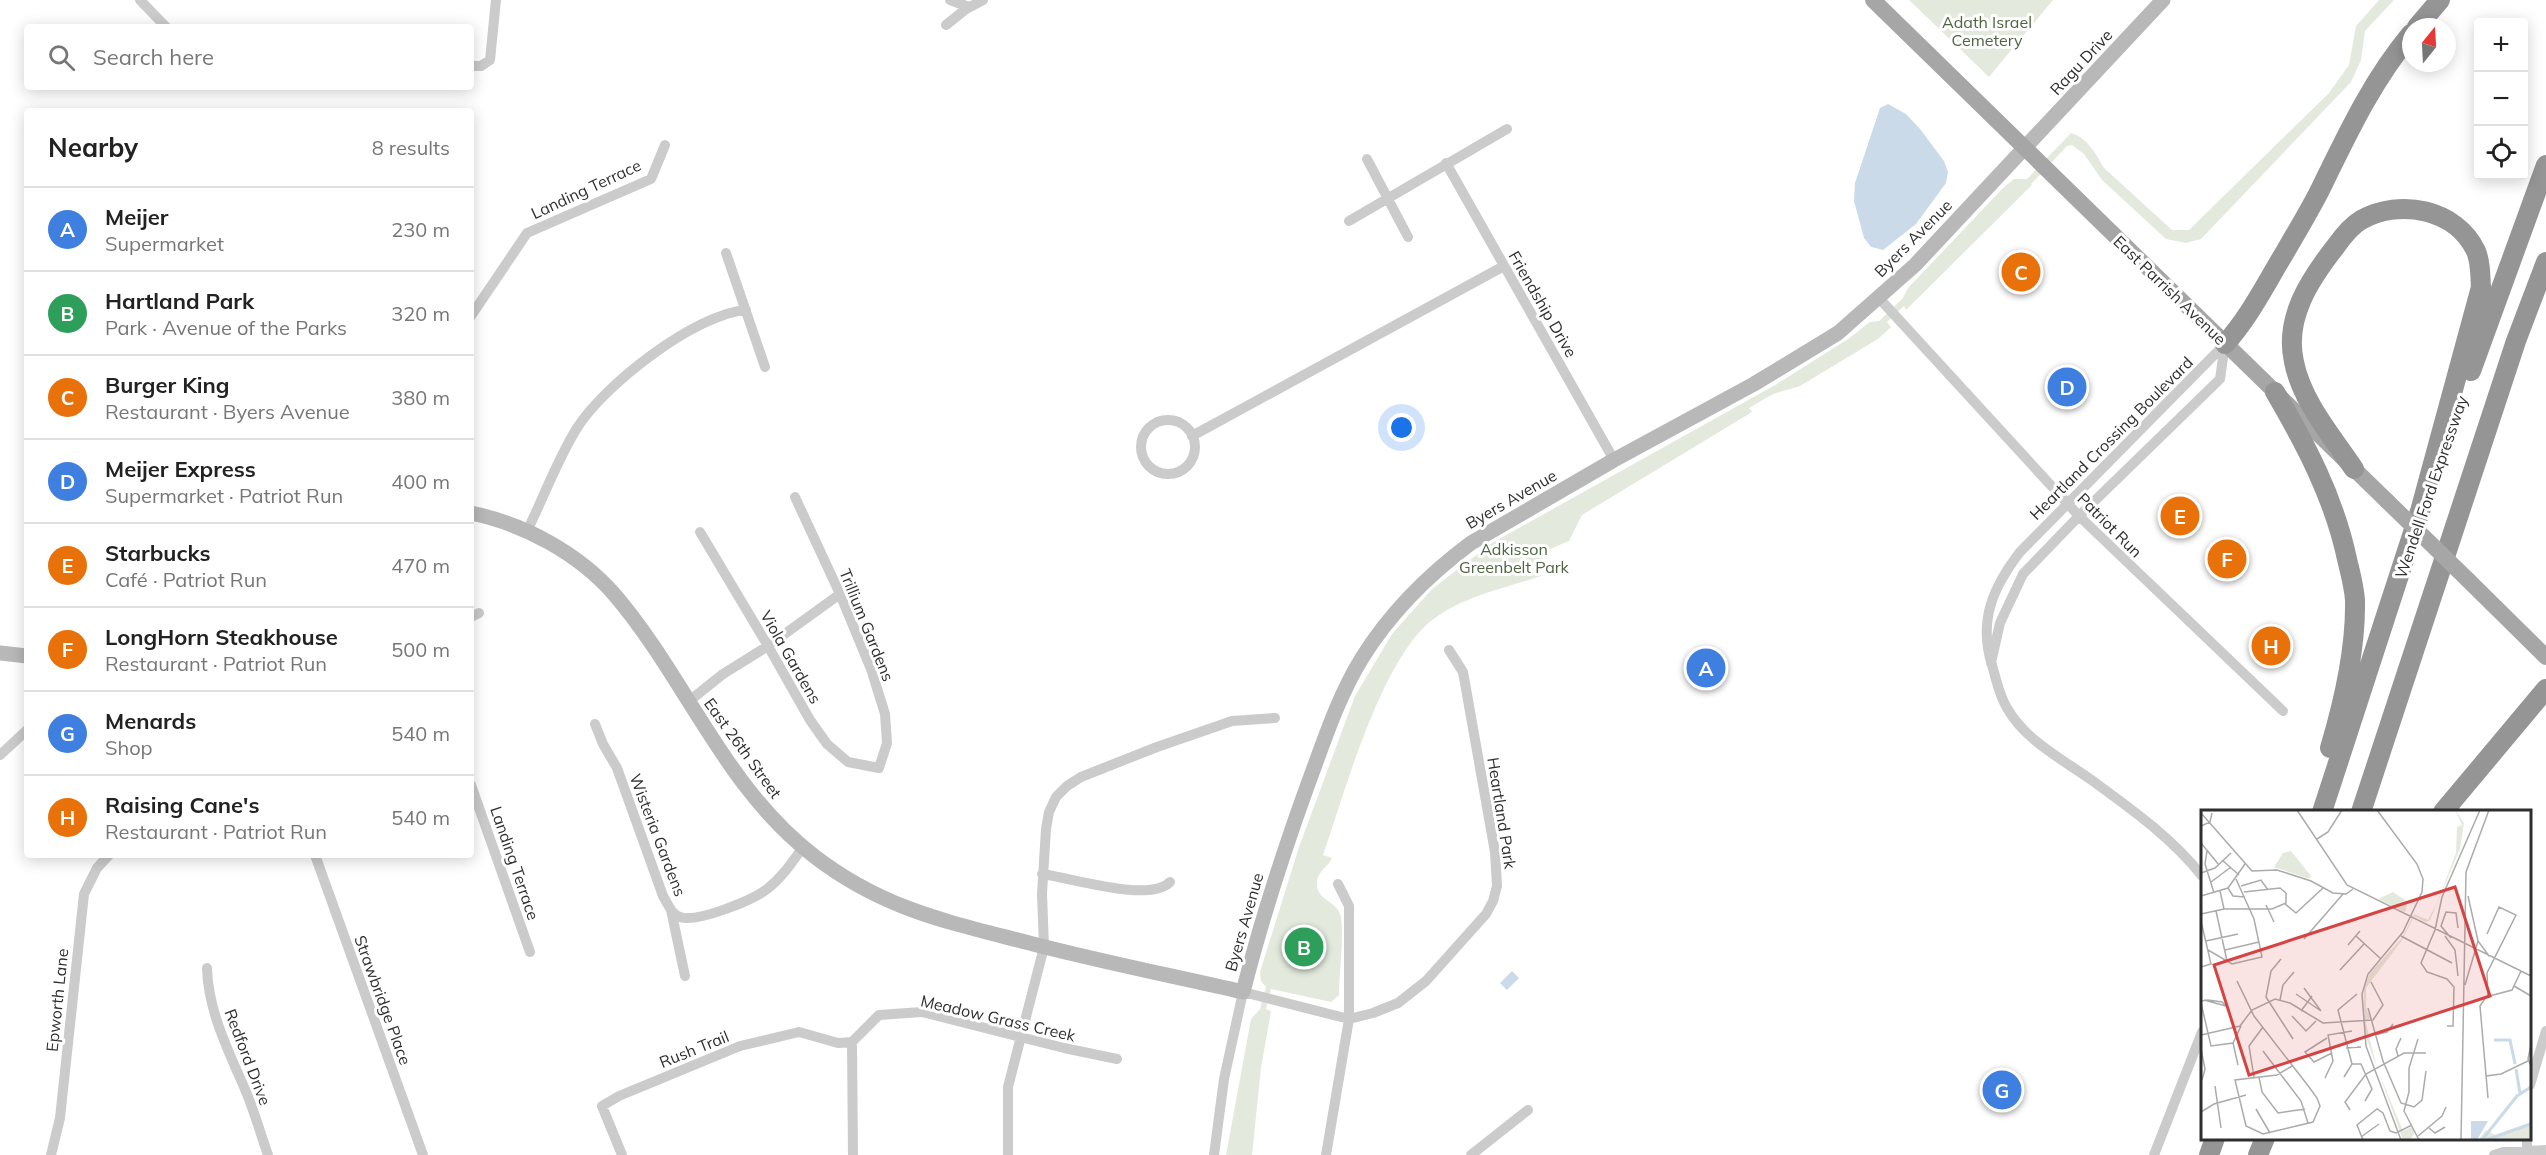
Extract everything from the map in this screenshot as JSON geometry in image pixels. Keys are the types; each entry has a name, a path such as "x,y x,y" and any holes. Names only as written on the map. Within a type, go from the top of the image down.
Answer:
{"highway":[{"path":"2425,18 2440,0"},
{"path":"2225,344 2241,326 2280,261 2317,195 2356,117 2392,56 2402,44"},
{"name":"Wendell Ford Expressway","path":"2323,810 2419,515 2546,165"},
{"path":"2354,469 2308,401 2300,382 2293,361 2293,323 2310,281 2348,230 2360,220 2380,211 2402,208 2439,215 2456,227 2475,251 2480,266 2481,287 2419,515"},
{"name":"Wendell Ford Expressway","path":"2362,810 2516,341 2546,262"},
{"path":"2275,392 2299,432 2329,495 2340,525 2355,598 2353,640 2345,686 2313,810"},
{"path":"2446,810 2546,689"},
{"path":"2209,1155 2214,1140"},
{"path":"2247,1155 2252,1140"},
{"path":"2258,1155 2264,1140"}],"main road":[{"name":"East Parrish Avenue","path":"1873,0 2546,657"}],"street":[{"path":"474,66 481,66 490,60 496,0"},
{"path":"950,0 969,8"},
{"path":"946,25 983,0"},
{"name":"Ragu Drive","path":"2025,148 2163,0"},
{"path":"142,1 163,24"},
{"path":"1349,221 1507,129"},
{"name":"Landing Terrace","path":"474,312 527,233 651,178 665,145"},
{"name":"Byers Avenue","path":"1214,1155 1224,1079 1243,992 1278,869 1326,735 1348,684 1376,637 1410,595 1449,559 1471,543 1614,460 1754,384 1838,333 1915,266 2025,148"},
{"path":"1367,159 1408,237"},
{"name":"Friendship Drive","path":"1446,163 1614,460"},
{"path":"726,253 765,367"},
{"path":"1192,436 1504,266"},
{"name":"Patriot Run","path":"1878,297 2079,516 2283,711"},
{"path":"527,531 562,453 578,426 601,400 633,370 670,342 732,311 746,310"},
{"name":"Heartland Crossing Boulevard","path":"2201,875 2186,856 2154,829 2098,784 2039,743 2019,725 2007,708 1991,663 1985,636 1986,622 1994,595 2008,567 2020,552 2066,502 2225,344"},
{"name":"Heartland Crossing Boulevard","path":"1991,663 2000,623 2023,574 2079,516 2220,379 2225,344"},
{"path":"1171,421 1180,423 1192,436 1194,453 1191,461 1177,472 1160,473 1150,467 1142,455 1142,437 1154,424 1171,421"},
{"name":"Trillium Gardens","path":"795,497 840,594 871,669 885,714 887,743 879,768"},
{"name":"East 26th Street","path":"474,514 527,531 572,557 613,593 646,635 743,784 781,827 803,847 863,889 912,912 1044,947 1243,992"},
{"name":"Viola Gardens","path":"699,532 810,720 827,744 848,762 879,768"},
{"path":"688,702 723,674 768,646 840,594"},
{"name":"Heartland Park","path":"1243,992 1349,1019 1382,1010 1407,997 1426,981 1486,914 1497,886 1493,838 1463,672 1449,650"},
{"path":"0,653 24,656"},
{"path":"1008,1155 1008,1087 1044,947 1042,874 1049,812 1056,797 1067,786 1096,770 1232,722 1275,718"},
{"name":"Wisteria Gardens","path":"595,724 616,768 670,909 680,917 687,918 751,900 786,871 803,847"},
{"path":"0,755 24,733"},
{"name":"Landing Terrace","path":"474,793 530,952"},
{"name":"Epworth Lane","path":"51,1155 60,1118 84,894 97,868 106,858"},
{"name":"Strawbridge Place","path":"316,858 423,1155"},
{"path":"1042,874 1142,892 1164,888 1170,882"},
{"path":"1326,1155 1349,1019 1348,906 1338,884"},
{"path":"670,909 685,976"},
{"name":"Redford Drive","path":"207,968 210,997 268,1155"},
{"name":"Meadow Grass Creek","path":"852,1042 879,1015 922,1012 1022,1038 1117,1059"},
{"path":"2531,1079 2546,1031"},
{"name":"Rush Trail","path":"622,1155 602,1106 619,1096 740,1046 799,1032 838,1043 852,1042"},
{"path":"2154,1155 2201,1035"},
{"path":"852,1042 853,1155"},
{"path":"1471,1155 1528,1110"},
{"path":"2527,1140 2528,1151"},
{"path":"2494,1155 2504,1152 2546,1150"}],"green space":[{"name":"Adath Israel Cemetery","path":"1909,0 2053,0 1989,77"},
{"name":"Adkisson Greenbelt Park","path":"2379,0 2394,0 2365,31 2361,60 2351,82 2201,239 2186,243 2166,239 2102,180 2084,154 2072,145 2067,146 2032,185 1906,310 1904,306 1887,322 1891,327 1878,339 1800,386 1773,394 1749,408 1752,412 1582,515 1569,541 1543,552 1541,576 1459,604 1435,618 1416,636 1398,662 1367,727 1323,855 1332,858 1319,874 1317,881 1319,892 1340,914 1342,941 1339,995 1331,1002 1271,989 1266,1009 1271,1011 1261,1068 1252,1155 1226,1155 1251,1019 1260,1009 1266,987 1261,981 1260,972 1299,847 1355,696 1392,634 1432,589 1492,543 1777,384 1848,339 1870,322 1879,321 1903,298 1908,288 2003,188 2014,179 2027,179 2071,133 2086,142 2103,167 2172,230 2189,230 2329,93 2349,65 2356,26"}],"water":[{"path":"1888,104 1906,114 1920,129 1944,161 1948,172 1946,183 1916,224 1883,250 1871,247 1864,238 1854,201 1855,183 1880,108"},
{"path":"1512,971 1519,978 1507,990 1500,983"}],"place":[{"name":"Burger King","path":"2021,272"},
{"name":"Meijer Express","path":"2067,387"},
{"name":"Starbucks","path":"2180,516"},
{"name":"LongHorn Steakhouse","path":"2227,559"},
{"name":"Raising Cane's","path":"2271,646"},
{"name":"Meijer","path":"1706,668"},
{"name":"Hartland Park","path":"1304,947"},
{"name":"Menards","path":"2002,1090"}]}
